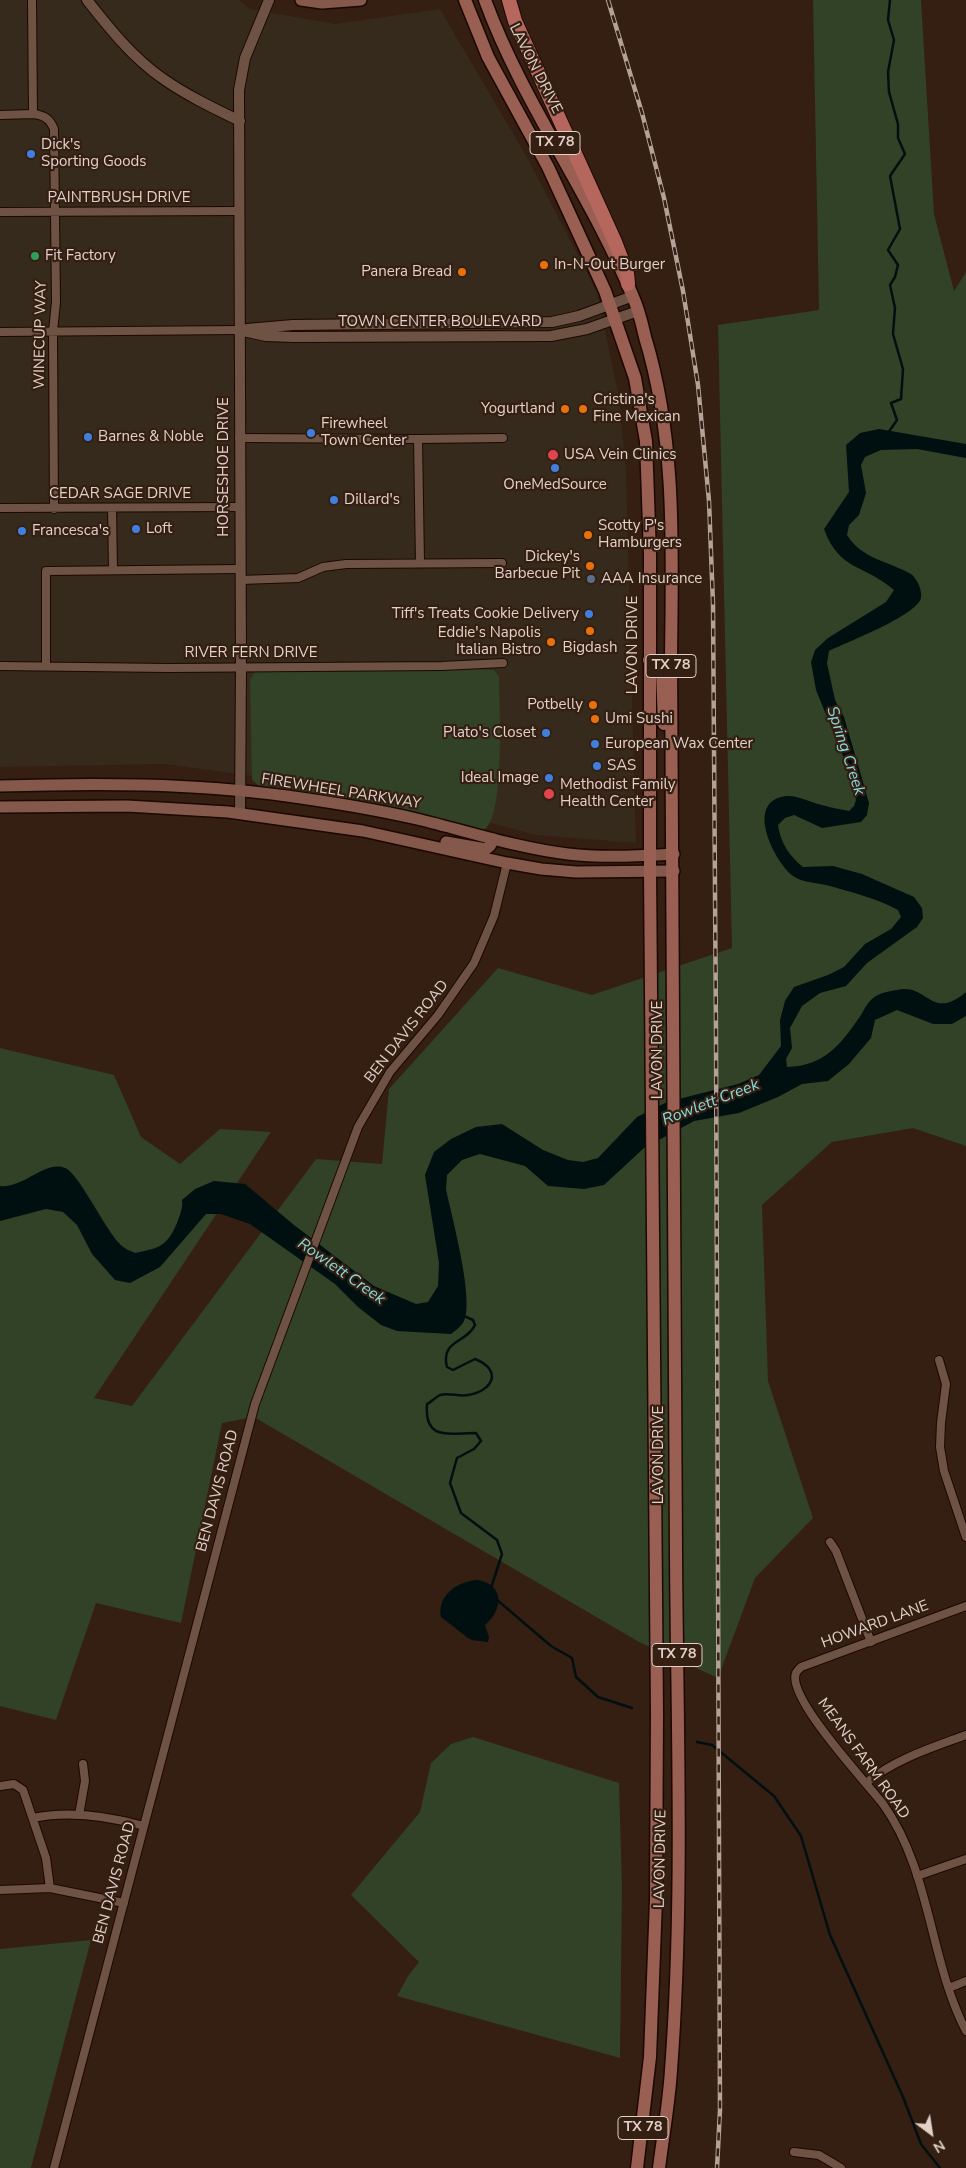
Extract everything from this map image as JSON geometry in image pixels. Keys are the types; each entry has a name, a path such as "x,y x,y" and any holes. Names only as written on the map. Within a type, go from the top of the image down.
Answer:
{"highway":[{"path":"509,0 515,21 615,242 627,273 630,290"}],"main road":[{"path":"301,0 322,3 361,0"},
{"name":"LAVON DRIVE","path":"465,0 488,57 548,167 611,305 635,378 646,441 650,555 650,872 657,1713 656,1900 650,2058 637,2168"},
{"name":"LAVON DRIVE","path":"485,0 512,62 563,156 630,290 638,311 660,391 668,446 672,557 676,1646 678,1729 676,1986 671,2073 659,2168"},
{"path":"649,660 658,663 662,670 665,729 672,748"},
{"name":"FIREWHEEL PARKWAY","path":"0,786 115,784 241,791 286,796 415,819 567,854 674,854"},
{"path":"0,807 127,806 240,813 363,831 507,863 576,872 650,872 674,870"},
{"path":"363,831 400,832 486,849 494,838"}],"street":[{"path":"0,115 33,114 32,0"},
{"path":"88,0 114,34 162,78 196,100 240,121"},
{"name":"HORSESHOE DRIVE","path":"240,813 239,90 245,58 269,0"},
{"name":"WINECUP WAY","path":"33,114 42,115 51,122 54,129 56,302 53,331 54,509"},
{"name":"PAINTBRUSH DRIVE","path":"0,212 238,211"},
{"name":"TOWN CENTER BOULEVARD","path":"0,332 239,330 293,325 552,322 566,320 611,305 630,290"},
{"name":"TOWN CENTER BOULEVARD","path":"239,330 266,336 293,337 551,336 579,332 638,311"},
{"path":"239,438 503,438"},
{"path":"418,439 420,563"},
{"name":"CEDAR SAGE DRIVE","path":"0,508 240,507"},
{"path":"112,508 113,570"},
{"path":"46,666 46,571 113,570 298,578 323,567 346,564 502,563"},
{"name":"RIVER FERN DRIVE","path":"0,666 241,667 503,664"},
{"name":"BEN DAVIS ROAD","path":"54,2168 255,1404 358,1127 380,1086 402,1056 438,1016 474,963 494,916 507,863"},
{"path":"939,1360 946,1384 940,1431 944,1471 966,1538"},
{"path":"830,1542 836,1551 870,1642"},
{"name":"HOWARD LANE","path":"796,1673 801,1667 966,1606"},
{"name":"MEANS FARM ROAD","path":"796,1673 796,1681 815,1720 895,1824 909,1852 949,1988 966,2031"},
{"path":"866,1784 879,1773 908,1757 966,1735"},
{"path":"79,1815 85,1780 83,1764"},
{"path":"0,1786 9,1784 21,1786 25,1794 46,1858 50,1888"},
{"path":"33,1818 50,1814 112,1817 144,1826"},
{"path":"917,1876 966,1858"},
{"path":"0,1890 50,1888 124,1903"},
{"path":"949,1988 966,1981"},
{"path":"794,2152 819,2154 841,2168"}],"shaded area":[{"name":"Firewheel Town Center","path":"0,0 239,0 250,9 335,24 440,9 528,159 597,292 619,397 626,470 636,843 536,835 376,793 165,764 0,767"}],"green space":[{"path":"813,0 921,0 934,214 954,291 966,272 966,1146 913,1128 832,1142 762,1205 768,1381 813,1518 755,1578 718,1678 639,1642 254,1417 222,1423 181,1623 96,1603 56,1720 0,1706 0,1048 114,1075 141,1137 180,1164 220,1129 271,1132 94,1398 132,1406 316,1159 382,1164 389,1089 498,968 592,995 732,948 718,325 819,310"},
{"path":"261,670 494,670 499,677 500,760 498,784 495,806 490,822 483,831 344,801 259,786 252,780 250,680 254,673"},
{"path":"473,1737 619,1783 622,1887 620,2058 397,1996 408,1976 419,1962 351,1895 420,1812 431,1763 451,1744"},
{"path":"91,1940 31,2168 0,2168 0,1949"}],"water":[{"path":"879,429 966,444 966,458 917,449 881,450 865,457 861,465 866,493 859,515 849,525 847,535 860,549 876,559 912,575 919,586 921,598 907,613 829,651 827,663 835,700 844,717 869,803 867,815 861,822 822,828 794,815 785,818 778,825 786,849 803,867 833,866 862,874 914,897 922,908 923,918 917,927 867,963 846,986 820,993 802,1006 790,1028 792,1048 786,1059 787,1067 812,1063 831,1052 846,1035 870,1001 875,996 885,992 907,989 916,991 937,1002 945,1003 954,1000 966,992 966,1016 952,1024 933,1024 897,1010 875,1020 871,1038 849,1064 828,1081 802,1084 778,1097 739,1113 694,1121 644,1148 604,1185 584,1189 548,1186 525,1166 480,1154 462,1160 447,1175 446,1189 461,1258 467,1298 463,1323 451,1334 397,1331 381,1325 358,1307 335,1284 250,1224 221,1214 206,1214 160,1267 130,1283 115,1280 92,1254 77,1225 63,1212 46,1209 0,1221 0,1186 9,1186 50,1168 65,1168 78,1180 116,1239 123,1247 135,1253 162,1245 170,1237 182,1209 182,1200 195,1189 214,1181 245,1184 294,1225 374,1286 416,1304 428,1302 438,1286 439,1263 425,1175 434,1152 451,1139 476,1127 502,1124 543,1150 568,1160 583,1162 598,1158 637,1117 667,1102 738,1084 759,1075 781,1046 780,1020 785,1001 794,987 844,967 865,944 891,929 901,917 898,910 881,902 826,885 804,881 793,876 786,869 772,847 767,835 765,822 766,811 771,802 781,797 796,797 849,811 854,806 856,800 845,761 816,690 811,662 815,650 828,638 886,602 894,590 884,582 845,560 830,543 824,529 849,492 846,445 860,433"},
{"path":"478,1580 487,1583 497,1592 498,1605 491,1619 485,1625 489,1637 488,1642 468,1638 441,1617 442,1602 456,1586"}],"waterway":[{"path":"888,433 897,420 891,403 901,399 903,369 893,334 895,308 890,285 895,277 898,265 888,250 900,229 890,176 905,154 898,138 898,124 889,92 888,72 894,40 888,20 890,0"},
{"path":"462,1315 473,1320 475,1325 471,1331 455,1343 447,1352 447,1367 453,1370 475,1359 489,1369 492,1374 491,1380 489,1385 477,1393 440,1395 427,1404 427,1416 434,1429 440,1432 448,1434 476,1433 481,1441 474,1449 457,1458 450,1483 461,1513 497,1540 502,1554 491,1588"},
{"path":"496,1599 551,1646 572,1658 576,1677 598,1697 632,1708"},
{"path":"697,1742 712,1745 774,1796 801,1836 830,1935 903,2097 921,2144 940,2168"}],"railway":[{"path":"608,0 642,113 664,198 683,291 698,385 709,501 713,604 716,1034 720,2110 717,2168"}],"place":[{"name":"Dick's Sporting Goods","path":"31,154"},
{"name":"Fit Factory","path":"35,256"},
{"name":"In-N-Out Burger","path":"544,265"},
{"name":"Panera Bread","path":"462,272"},
{"name":"Yogurtland","path":"565,409"},
{"name":"Cristina's Fine Mexican","path":"583,409"},
{"name":"Firewheel Town Center","path":"311,433"},
{"name":"Barnes & Noble","path":"88,437"},
{"name":"USA Vein Clinics","path":"553,455"},
{"name":"OneMedSource","path":"555,468"},
{"name":"Dillard's","path":"334,500"},
{"name":"Loft","path":"136,529"},
{"name":"Francesca's","path":"22,531"},
{"name":"Scotty P's Hamburgers","path":"588,535"},
{"name":"Dickey's Barbecue Pit","path":"590,566"},
{"name":"AAA Insurance","path":"591,579"},
{"name":"Tiff's Treats Cookie Delivery","path":"589,614"},
{"name":"Bigdash","path":"590,631"},
{"name":"Eddie's Napolis Italian Bistro","path":"551,642"},
{"name":"Potbelly","path":"593,705"},
{"name":"Umi Sushi","path":"595,719"},
{"name":"Plato's Closet","path":"546,733"},
{"name":"European Wax Center","path":"595,744"},
{"name":"SAS","path":"597,766"},
{"name":"Ideal Image","path":"549,778"},
{"name":"Methodist Family Health Center","path":"549,794"}],"water label":[{"name":"Spring Creek","path":"845,751"},
{"name":"Rowlett Creek","path":"711,1103"},
{"name":"Rowlett Creek","path":"341,1272"}]}
